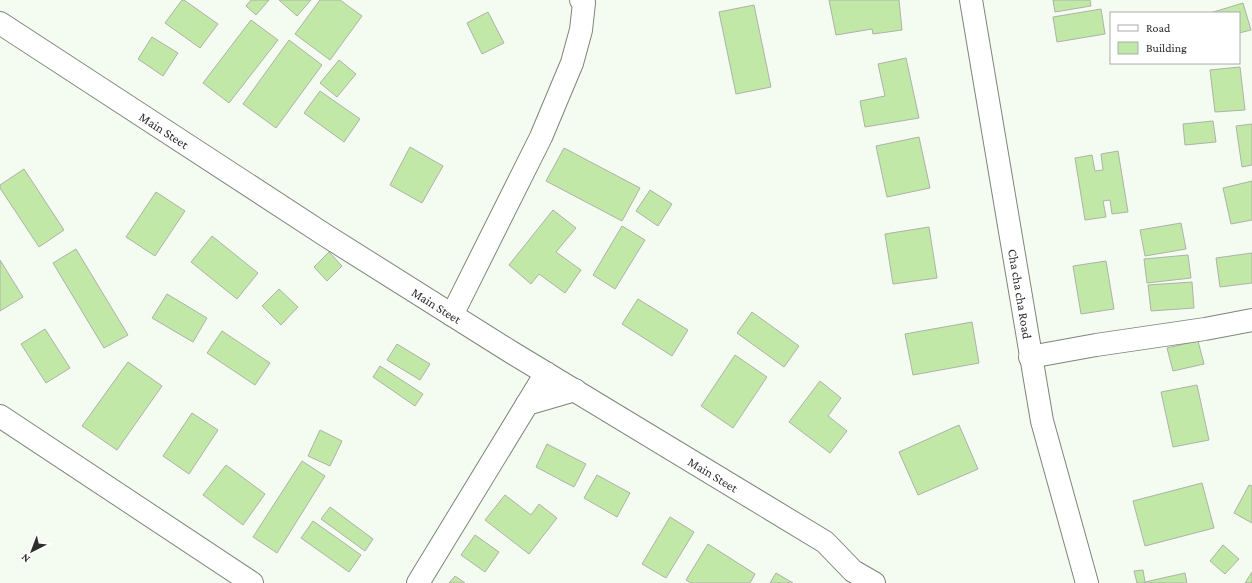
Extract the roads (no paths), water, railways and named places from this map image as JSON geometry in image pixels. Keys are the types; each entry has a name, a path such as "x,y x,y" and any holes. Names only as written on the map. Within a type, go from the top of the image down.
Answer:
{"street":[{"name":"Cha cha cha Road","path":"971,0 1042,422 1087,583"},
{"path":"452,315 540,137 572,63 581,30 583,1"},
{"name":"Main Steet","path":"0,23 319,231 452,315 825,542 853,571 874,583"},
{"path":"1030,357 1252,320"},
{"path":"418,583 546,373"},
{"path":"527,404 575,390"},
{"path":"0,416 252,583"}]}
